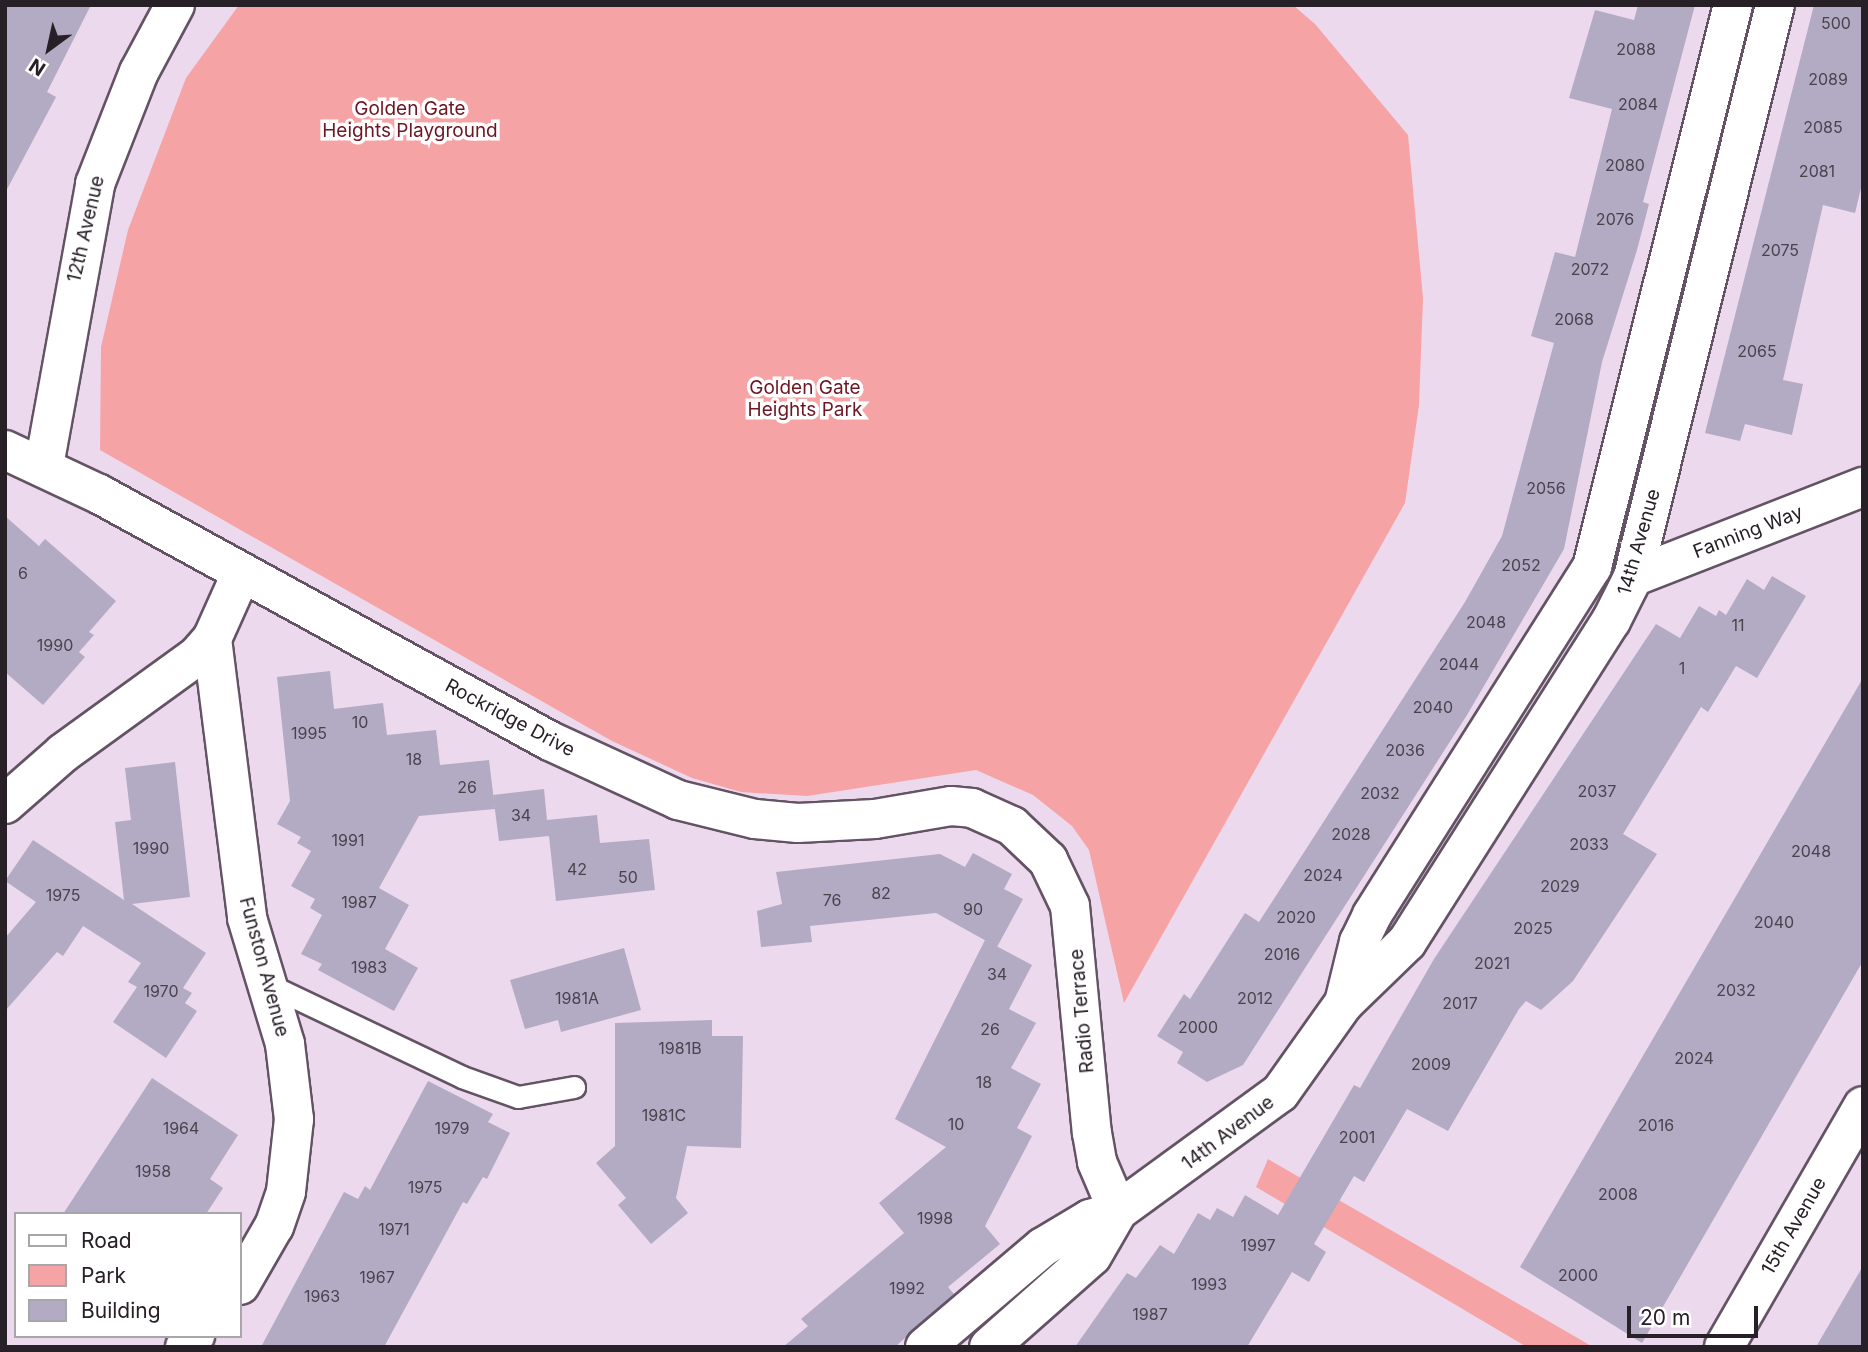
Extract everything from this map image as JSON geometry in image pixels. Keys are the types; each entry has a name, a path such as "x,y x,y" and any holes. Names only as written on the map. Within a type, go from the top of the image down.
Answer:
{"street":[{"name":"12th Avenue","path":"44,466 95,184 139,72 175,5"},
{"name":"14th Avenue","path":"1344,1003 1359,943 1372,915 1592,567 1733,5"},
{"name":"14th Avenue","path":"925,1347 1043,1247 1090,1219 1118,1211 1280,1093 1344,1003 1407,942 1611,621 1633,577 1775,5"},
{"name":"Rockridge Drive","path":"5,450 44,466 550,741 678,800 754,819 798,823 875,819 951,806 972,808 1012,827"},
{"name":"Fanning Way","path":"1633,577 1863,486"},
{"path":"5,804 63,753 179,672 212,639 242,572"},
{"name":"Funston Avenue","path":"212,639 247,918 293,1081 292,1156 274,1226 242,1282"},
{"name":"Radio Terrace","path":"1012,827 1048,860 1070,906 1092,1133 1097,1161 1118,1211"},
{"name":"15th Avenue","path":"1724,1347 1863,1106"},
{"name":"14th Avenue","path":"989,1347 1092,1256 1118,1211"}],"lane":[{"path":"265,983 462,1077 518,1097 573,1087"}],"green space":[{"name":"Golden Gate Heights Park","path":"239,5 1293,5 1315,24 1408,135 1423,298 1419,405 1405,503 1124,1003 1089,850 1072,826 1033,795 976,770 807,796 741,792 692,778 612,741 100,450 101,347 128,230 186,78"},
{"path":"1268,1159 1593,1347 1527,1347 1256,1187"}],"building":[{"path":"5,5 91,5 47,92 56,97 5,193"},
{"path":"1638,5 1695,5 1643,202 1649,204 1602,362 1564,549 1467,715 1243,1065 1207,1082 1177,1063 1183,1052 1157,1036 1184,994 1190,999 1245,913 1259,922 1465,602 1502,536 1554,343 1531,336 1555,252 1575,257 1612,109 1569,98 1595,10 1634,20"},
{"path":"1814,5 1863,5 1863,180 1855,213 1823,205 1783,380 1803,384 1792,435 1745,424 1740,441 1705,433"},
{"path":"5,516 39,546 45,539 116,601 89,632 94,635 79,652 85,657 43,705 5,672"},
{"path":"1772,576 1806,596 1757,678 1736,666 1708,712 1701,707 1623,834 1657,854 1573,981 1541,1010 1526,1001 1519,1009 1448,1131 1407,1109 1364,1182 1354,1176 1314,1244 1326,1252 1309,1282 1292,1272 1247,1347 1075,1347 1127,1273 1136,1278 1160,1245 1174,1254 1198,1213 1210,1220 1217,1208 1233,1217 1245,1195 1278,1215 1354,1085 1360,1088 1434,959 1656,624 1680,638 1699,606 1716,616 1719,610 1726,615 1747,579 1764,590"},
{"path":"330,671 334,709 383,703 387,735 436,730 440,765 489,760 495,809 419,816 379,888 409,905 385,949 418,968 394,1011 318,970 322,964 301,954 322,915 310,908 315,899 291,886 311,851 297,843 301,837 277,824 290,801 277,677"},
{"path":"1863,678 1863,961 1642,1343 1520,1267"},
{"path":"175,762 190,897 132,904 206,953 183,988 192,993 185,1003 197,1011 166,1058 113,1022 137,987 128,982 141,963 83,926 63,956 57,952 5,1011 5,938 36,902 5,881 33,840 124,900 115,822 131,820 125,768"},
{"path":"544,789 547,820 597,815 600,843 649,839 655,890 556,901 549,836 499,841 493,795"},
{"path":"973,853 1012,874 1004,889 1023,899 997,947 936,913 810,926 812,942 761,947 757,911 782,904 776,872 940,854 965,867"},
{"path":"985,940 1032,965 1009,1009 1036,1023 1011,1068 1041,1084 1017,1128 1032,1136 985,1226 1000,1244 948,1287 954,1294 895,1347 783,1347 808,1326 801,1319 904,1233 879,1203 946,1147 895,1119"},
{"path":"624,948 641,1010 561,1032 558,1020 525,1029 510,980"},
{"path":"712,1020 712,1036 743,1036 741,1148 687,1146 676,1198 688,1213 651,1244 618,1205 626,1198 596,1163 615,1146 615,1023"},
{"path":"152,1078 238,1135 210,1179 223,1188 207,1212 64,1212"},
{"path":"428,1081 493,1114 488,1122 510,1133 487,1179 483,1177 467,1204 463,1202 384,1347 261,1347 344,1192 358,1199 365,1186 370,1190"},
{"path":"1863,1266 1863,1347 1816,1347"}],"park label":[{"name":"Golden Gate Heights Playground","path":"410,120"}]}
